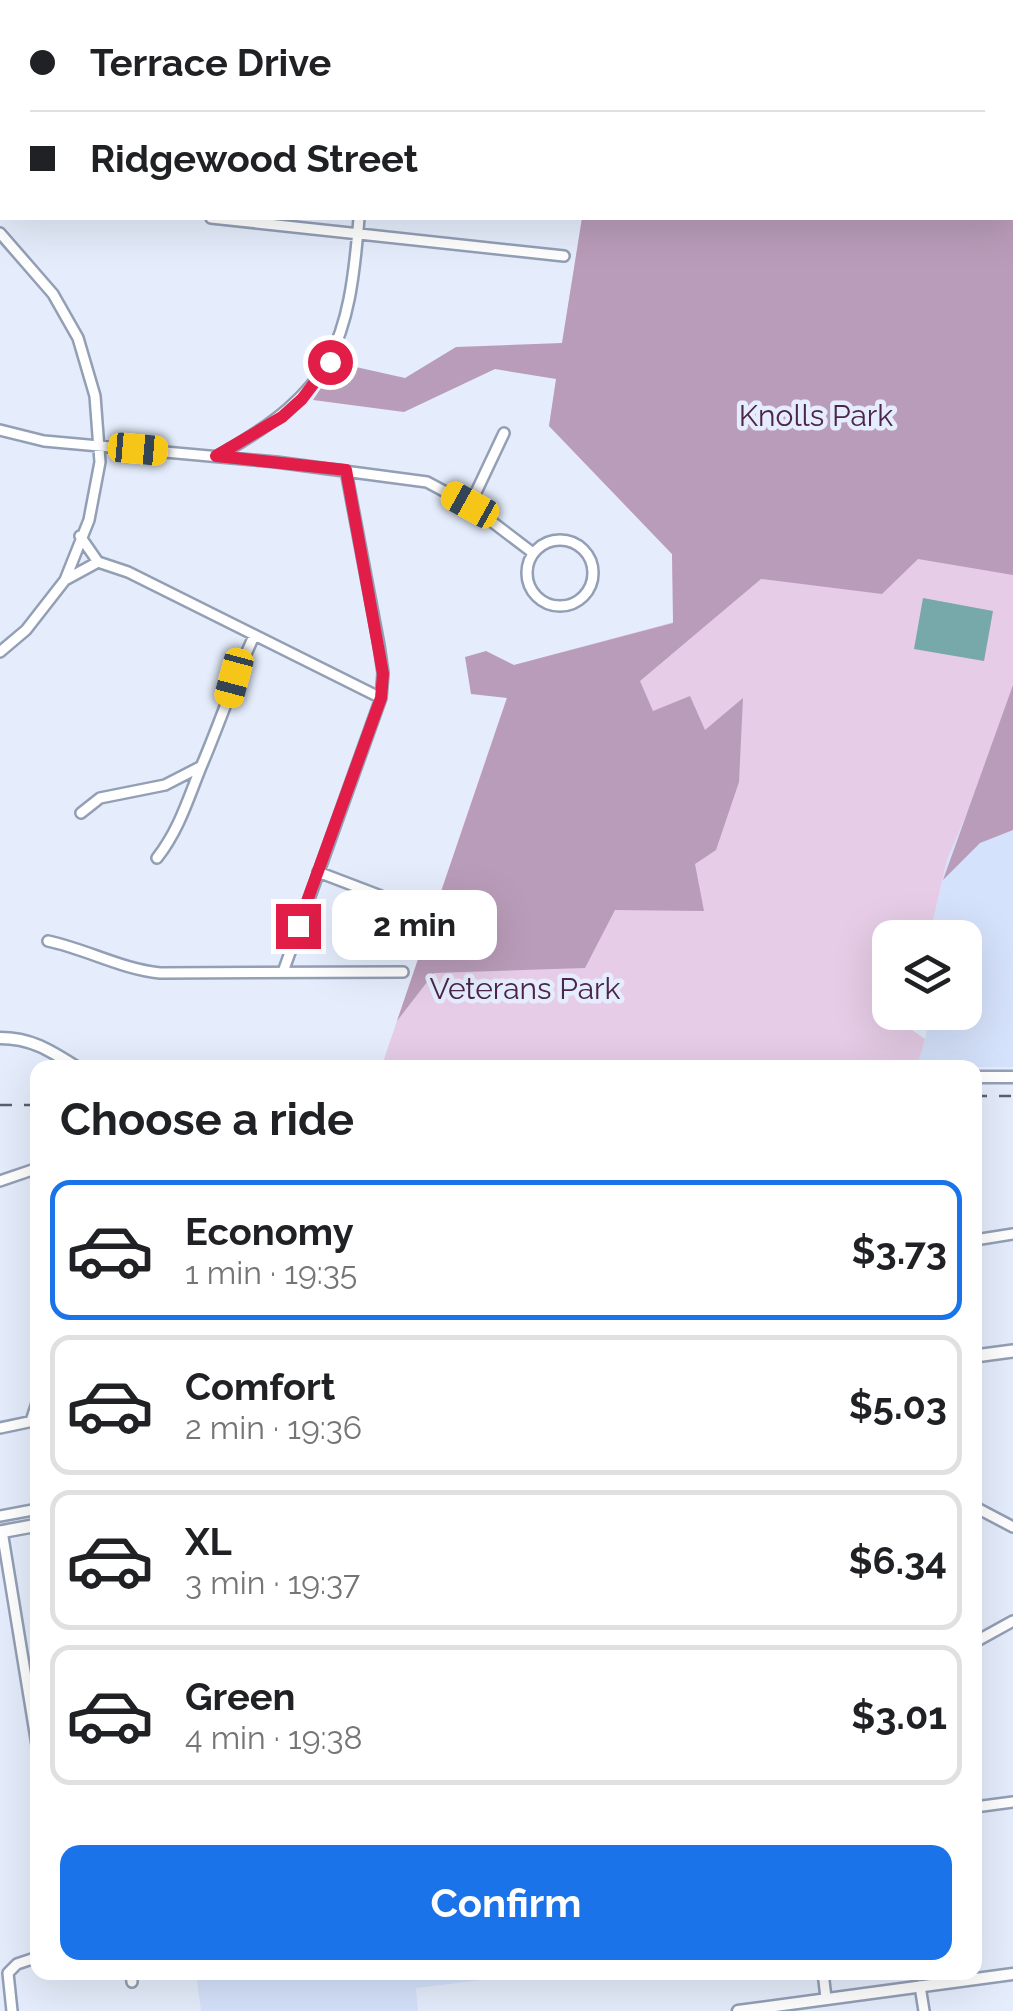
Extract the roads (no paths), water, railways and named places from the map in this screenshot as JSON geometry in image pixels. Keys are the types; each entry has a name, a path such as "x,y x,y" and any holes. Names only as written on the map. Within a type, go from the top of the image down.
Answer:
{"main road":[{"path":"982,1355 1013,1350"},
{"path":"1,1531 30,1526"}],"street":[{"path":"229,220 564,256"},
{"path":"216,456 282,417 302,399 330,362 350,306 359,220"},
{"path":"0,233 53,294 78,338 95,396 100,462 89,520 65,580 26,630 0,652"},
{"path":"0,254 11,245"},
{"path":"0,430 32,439 346,470 427,482 470,505 533,552"},
{"path":"470,505 504,432"},
{"path":"284,972 381,698 383,674 346,470"},
{"path":"80,536 98,562 128,572 381,698"},
{"path":"552,540 575,543 591,560 594,571 587,593 570,605 540,600 532,592 526,572 533,552 552,540"},
{"path":"65,580 98,562"},
{"path":"157,858 172,838 254,636"},
{"path":"81,813 100,798 165,785 202,765"},
{"path":"318,872 381,896"},
{"path":"48,941 143,972 403,972"},
{"path":"0,1038 46,1046 66,1060"},
{"path":"982,1077 1013,1077"},
{"path":"0,1181 30,1171"},
{"path":"982,1239 1013,1234"},
{"path":"0,1428 30,1422"},
{"path":"0,1516 30,1510"},
{"path":"982,1510 1013,1526"},
{"path":"1,1531 30,1703"},
{"path":"982,1638 1013,1620"},
{"path":"982,1806 1013,1802"},
{"path":"12,2011 4,1972 30,1960"},
{"path":"982,1978 1013,1974"},
{"path":"824,1980 826,1998"},
{"path":"738,2011 966,1980"},
{"path":"920,1986 924,2011"}],"railway":[{"path":"982,1096 1013,1096"},
{"path":"0,1105 30,1105"}],"park label":[{"name":"Knolls Park","path":"816,416"},
{"name":"Veterans Park","path":"525,989"}]}
